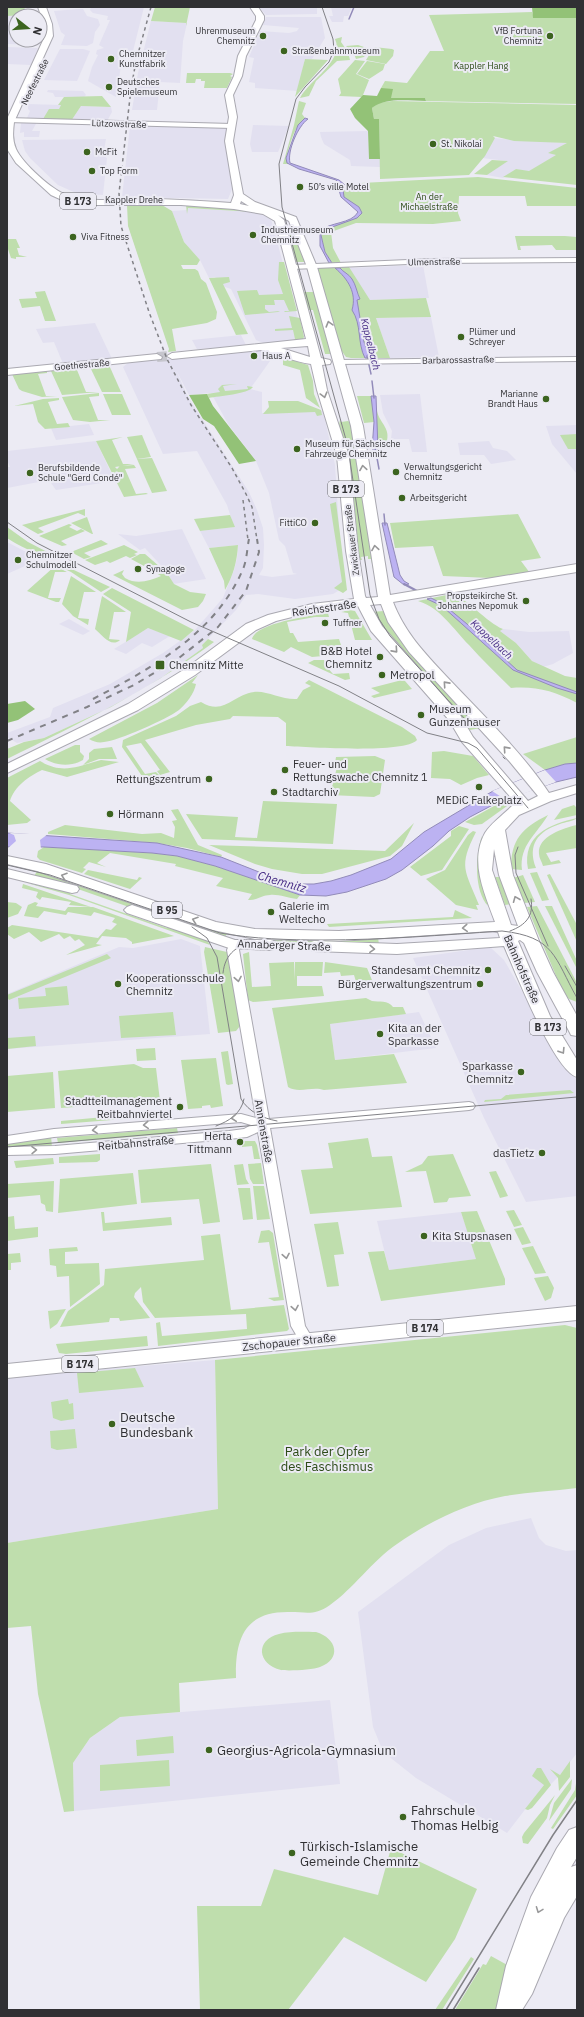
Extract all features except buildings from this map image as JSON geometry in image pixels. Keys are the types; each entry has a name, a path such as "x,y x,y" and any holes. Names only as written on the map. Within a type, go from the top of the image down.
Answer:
{"main road":[{"name":"Neefestraße","path":"11,134 12,120 49,36 48,24 42,7"},
{"name":"Neefestraße","path":"12,120 27,95 55,40 56,36 53,22 46,7"},
{"path":"236,202 230,141 234,117 229,95 238,76 242,56 260,20 260,16 254,7"},
{"name":"Kappler Drehe","path":"11,134 11,148 19,160 49,189 60,197 88,202 236,202 260,207"},
{"name":"Zwickauer Straße","path":"236,202 278,218 312,342 328,409 343,456 352,552 361,600 371,620 384,638 455,718 462,734 507,784 518,803"},
{"name":"Zwickauer Straße","path":"260,207 283,214 293,219 312,266 357,426 383,597 397,629 545,793"},
{"path":"172,356 312,342"},
{"path":"262,347 316,362 339,362"},
{"name":"Goethestraße","path":"7,372 157,357"},
{"name":"Reichsstraße","path":"7,769 133,706 190,672 238,636 263,621 312,608 577,568"},
{"name":"Reichsstraße","path":"7,761 88,722 157,685 253,618 277,609 304,603 361,600"},
{"name":"Bahnhofstraße","path":"574,790 545,793 518,803 497,828 489,842 485,858 488,882 518,933 545,972 577,1031"},
{"name":"Bahnhofstraße","path":"497,828 518,933 542,1016 562,1051 577,1072"},
{"name":"Bahnhofstraße","path":"485,858 506,875"},
{"name":"Annaberger Straße","path":"7,860 41,867 214,926 255,934 338,936 491,926 518,933"},
{"name":"Annaberger Straße","path":"7,873 52,883 234,945 397,950 518,933"},
{"path":"234,945 241,937 255,934"},
{"name":"Zschopauer Straße","path":"7,1371 575,1312"},
{"path":"508,2010 517,1965 544,1896 577,1837"},
{"path":"508,2010 523,1986 558,1907 577,1875"}],"street":[{"name":"Lützowstraße","path":"12,120 232,126"},
{"name":"Ulmenstraße","path":"292,267 430,261 577,260"},
{"name":"Barbarossastraße","path":"339,362 577,359"},
{"name":"Annenstraße","path":"234,945 233,950 298,1326 307,1341"},
{"name":"Reitbahnstraße","path":"7,1140 54,1133 241,1118 263,1124 469,1106"},
{"name":"Reitbahnstraße","path":"7,1151 55,1150 236,1134 247,1132 263,1124"}],"shaded area":[{"path":"91,7 144,7 133,51 123,53 116,97 88,81 92,67 98,55 96,54 97,50 104,48 99,45 110,20 107,20 108,16 93,13 90,10"},
{"path":"259,7 317,7 317,14 266,15"},
{"path":"331,7 352,7 348,16 344,16 343,22 332,22 329,16 333,16"},
{"path":"83,9 87,16 98,19 100,25 95,32 93,43 87,46 61,45 65,35 61,32 54,11"},
{"path":"8,16 8,44 7,44"},
{"path":"266,17 321,17 325,38 312,59 305,59 298,91 255,88 255,83 249,82 254,58 249,57 260,31 289,33 297,31 299,28 263,25"},
{"path":"151,21 187,23 183,41 180,83 160,82 157,110 132,110 138,73"},
{"path":"7,47 38,48 31,65 7,64"},
{"path":"60,49 83,49 90,51 77,81 44,80"},
{"path":"48,90 83,91 86,95 84,97 55,97 53,93 47,92"},
{"path":"28,104 61,105 59,109 43,119 27,118 30,111 28,109"},
{"path":"81,106 111,107 112,112 107,121 71,121"},
{"path":"37,122 32,131 40,131 39,137 24,137 24,132 20,133 21,123"},
{"path":"253,125 289,126 278,152 252,152 250,144"},
{"path":"130,126 227,127 225,142 232,189 228,199 122,197"},
{"path":"368,131 369,158 380,159 380,167 351,166 350,160 324,144 320,132"},
{"path":"495,138 568,143 549,153 557,155 528,172 516,169 503,178 487,175 507,161 482,158"},
{"path":"106,139 103,156 107,158 103,195 76,193 58,185 30,158 25,151 22,140"},
{"path":"188,208 254,212 267,215 271,219 304,341 266,344 256,340 231,289 225,287 215,277 209,278 200,260 184,242 172,211 187,210"},
{"path":"423,265 429,298 370,300 349,268"},
{"path":"431,317 439,357 390,358 376,318"},
{"path":"95,323 113,361 64,366 54,342 43,343 36,329"},
{"path":"241,335 246,345 197,349 192,340"},
{"path":"258,350 273,352 275,354 250,389 262,392 262,413 323,411 335,465 343,588 333,594 295,599 258,594 246,595 236,610 202,645 203,648 161,678 111,707 44,738 17,743 7,737 7,733 50,717 53,708 110,684 163,653 195,630 223,598 234,570 238,545 209,548 200,531 234,527 227,505 197,451 163,454 123,367 128,363","holes":["176,370 189,395 211,393 228,424 256,461 269,493 279,540 285,546 293,573 297,574 272,577 259,575 263,568 264,545 263,528 257,510 249,492 188,397"]},
{"path":"420,394 427,452 412,452 409,439 391,439 392,431 383,413 380,395"},
{"path":"89,424 94,435 56,440 51,428"},
{"path":"577,425 577,474 552,444 546,426"},
{"path":"96,441 115,481 56,490 49,480 7,488 7,467 10,467 7,460 7,451"},
{"path":"489,441 493,448 507,451 516,460 491,464 484,455 460,455 458,443"},
{"path":"182,529 206,579 173,584 168,573 145,548 140,550 118,534 136,536"},
{"name":"Chemnitzer Schulmodell","path":"7,542 32,555 26,558 34,562 7,574"},
{"path":"69,619 90,631 83,635 59,624"},
{"path":"148,628 170,636 152,647 142,643 126,654 114,649"},
{"path":"503,629 529,632 569,631 573,653 553,664 543,667 532,661 516,643 500,631"},
{"name":"Kooperationsschule Chemnitz","path":"181,939 200,946 210,1034 7,1049 7,994 119,947 133,948"},
{"path":"490,947 504,960 563,1062 577,1080 577,1196 526,1202 484,1118 413,958"},
{"name":"Kita an der Sparkasse","path":"419,1012 436,1048 335,1060 330,1024"},
{"name":"Kita Stupsnasen","path":"461,1212 477,1259 389,1270 377,1221"},
{"path":"215,1360 218,1509 7,1543 7,1377"},
{"path":"531,1518 539,1538 546,1545 566,1551 577,1550 577,1753 550,1785 544,1785 507,1833 416,1778 387,1755 382,1749 373,1727 358,1612 449,1545 486,1528"},
{"name":"Georgius-Agricola-Gymnasium","path":"330,1700 340,1784 74,1811 73,1763 90,1738 120,1717"}],"green space":[{"path":"7,7 24,7 8,8 7,16"},
{"path":"155,7 190,7 186,26 186,23 151,21"},
{"path":"532,7 577,7 577,18 533,18"},
{"name":"Kappler Hang","path":"532,12 534,18 577,18 577,104 426,101 425,98 390,98 381,88 385,81 407,83 430,51 444,51 429,15"},
{"path":"342,37 341,42 348,52 350,60 337,61 316,81 309,96 300,98 304,91 331,63 337,47 335,39"},
{"path":"358,45 370,49 364,57 356,59 354,54 346,46"},
{"path":"374,47 392,49 394,50 393,56 386,64 366,60"},
{"path":"305,59 328,60 295,97"},
{"path":"355,60 365,61 356,74 369,80 363,95 362,97 339,96 341,93 338,79"},
{"path":"367,61 385,64 383,70 369,79 357,74"},
{"path":"187,73 233,74 230,76 232,77 227,88 204,88 205,81 201,81 201,79 196,79 195,83 186,83"},
{"path":"381,88 393,89 391,98 425,98 426,101 390,101 384,102 372,108 374,119 379,119 380,159 369,159 368,131 355,118 350,109 363,95 377,96"},
{"path":"102,96 111,107 81,106 71,121 43,119 49,109 59,109 61,105 58,105 64,97"},
{"path":"299,101 306,103 302,114 305,118 301,121 295,131 291,142 286,158 289,164 283,164 294,125"},
{"path":"392,101 577,105 577,185 503,177 516,169 529,171 556,155 548,153 567,143 514,141 493,136 495,138 485,156 469,175 380,179 379,119 374,119 372,108 378,103"},
{"path":"492,160 508,161 487,175 474,174"},
{"name":"An der Michaelstraße","path":"478,177 577,188 577,206 527,206 525,196 459,196 458,213 461,221 433,224 356,223 331,232 333,248 341,263 332,263 325,252 321,235 324,230 360,216 359,207 343,197 343,189 361,183"},
{"path":"127,205 162,205 172,211 184,242 200,260 197,265 181,265 183,269 195,269 198,271 201,279 206,283 217,312 216,319 207,323 172,329 176,351 168,352 169,349 128,226"},
{"path":"186,205 253,212 188,208 187,214"},
{"path":"294,230 306,262 296,262 287,231"},
{"path":"515,236 577,237 577,250 556,250 552,245 520,246 521,250 518,250"},
{"path":"7,239 16,239 20,248 17,248 19,255 27,257 16,257 16,259 11,258 7,246"},
{"path":"279,262 284,262 297,311 285,312 284,311 289,311 284,300 274,300 275,305 265,305 265,309 269,312 280,311 245,315 237,291 257,290 259,295 283,294 278,280"},
{"path":"349,267 370,300 426,298 431,317 376,318 390,358 351,358 346,357 341,350 316,268"},
{"path":"229,277 230,282 223,284 248,334 236,335 209,278"},
{"path":"45,291 56,321 45,321 40,306 22,308 19,299 37,298 35,292"},
{"path":"302,292 315,292 332,354 325,354 313,310 309,310"},
{"path":"289,316 300,318 304,337 303,339 292,341 295,339 293,330 275,331 275,329 292,328"},
{"path":"279,356 308,365 313,381 314,394 320,408 306,398 300,370 283,365 283,358"},
{"path":"109,365 121,392 102,392 90,367"},
{"path":"87,367 87,369 77,370 86,392 99,392 62,395 51,371"},
{"path":"47,371 47,373 38,374 46,396 57,396 42,397 22,391 19,389 12,374"},
{"path":"237,384 223,386 225,391 248,389 247,386 253,387 240,393 209,398 207,394 220,392 218,389 222,385"},
{"path":"99,393 99,396 89,397 98,420 110,420 90,422 73,420 62,397"},
{"path":"103,394 122,394 131,415 112,415"},
{"path":"207,394 213,406 256,461 239,464 214,426 203,419 189,395"},
{"path":"357,396 371,396 374,422 364,423"},
{"path":"59,398 59,400 48,402 57,424 68,423 70,427 45,429 38,422 33,404 14,406 43,399"},
{"path":"268,401 298,401 321,410 322,415 317,416 315,412 263,414 269,407"},
{"path":"377,411 388,435 385,447 379,449 377,444"},
{"path":"340,420 341,422 348,421 351,423 376,584 371,559 368,559 368,556 361,557 362,560 359,560 339,425"},
{"path":"577,434 577,449 568,449 560,435"},
{"path":"142,435 151,457 137,459 127,437"},
{"path":"123,437 112,440 123,464 134,464 122,466 134,465 136,468 125,469 136,494 148,494 124,497 96,441"},
{"path":"152,458 167,491 152,493 137,459"},
{"path":"336,502 347,590 343,593 334,588 342,582 330,504"},
{"path":"85,509 85,516 78,513 38,528 44,532 38,534 22,525"},
{"path":"518,514 541,558 521,561 530,573 491,578 443,576 433,546 395,548 390,523"},
{"path":"230,515 235,527 200,531 194,519"},
{"path":"87,517 93,534 71,523"},
{"path":"69,524 72,525 69,527 77,531 81,529 85,531 61,541 67,545 62,546 39,536"},
{"path":"7,527 28,542 55,556 38,553 11,541 7,538"},
{"path":"101,540 108,544 84,553 91,557 84,559 71,552"},
{"path":"124,545 138,552 134,554 137,555 130,558 126,556 110,563 107,561 95,565 85,560"},
{"path":"238,545 234,569 225,590 224,581 209,548"},
{"path":"140,554 145,554 167,573 174,584 190,592 206,594 203,601 198,607 182,610 113,575 124,570 122,574 125,578 138,582 148,581 161,576 148,568 153,568 152,566 145,564 144,566 131,559"},
{"path":"59,563 110,587 101,592 71,572 56,565"},
{"path":"55,566 67,572 55,572 48,598 61,598 59,602 27,591"},
{"path":"71,576 96,592 84,592 78,618 89,619 88,625 73,616 62,604"},
{"path":"112,588 194,630 181,641 148,628 126,642 131,612 103,594"},
{"path":"451,594 463,599 490,621 503,629 500,631 516,643 532,661 565,676 577,678 577,703 545,690 511,688 440,614 426,604 418,601"},
{"path":"102,596 126,612 114,612 109,639 120,640 117,642 110,642 95,629"},
{"path":"349,610 355,611 372,640 355,640 348,613 341,612"},
{"path":"384,611 394,629 481,728 470,730 398,649 371,612"},
{"path":"328,613 329,617 315,617 287,622 290,633 293,633 298,642 339,639 341,645 320,647 323,656 312,657 291,647 284,652 252,639 256,633 263,628 274,624"},
{"path":"208,639 214,642 189,660 163,676 203,648 202,645"},
{"path":"314,660 324,660 326,666 333,674 349,673 350,679 345,680 308,663"},
{"path":"198,675 192,683 196,684 189,698 182,708 173,714 142,729 111,741 98,742 89,739 157,703"},
{"path":"309,680 402,727 415,736 417,740 409,744 394,747 355,749 286,746 286,723 278,717 233,716 230,719 196,725 145,740 170,772 160,775 157,771 160,770 141,743 126,746 145,774 156,772 159,775 144,779 122,747 123,740 176,716 190,706 201,702 209,706 222,706 246,694 254,692 297,699 303,690 311,686 305,683"},
{"path":"402,680 405,681 412,689 374,698 371,696 380,693 371,688"},
{"path":"132,695 111,707 103,711 113,705"},
{"path":"25,701 35,709 18,720 7,723 7,704"},
{"path":"103,711 7,759 7,749 24,742 44,738"},
{"path":"577,737 577,763 565,764 545,770 523,754"},
{"path":"75,745 80,745 80,752 84,756 83,760 74,764 64,765 45,759"},
{"path":"112,747 117,759 99,759 83,765 89,759 89,753 94,749"},
{"path":"444,751 473,756 489,775 477,778 461,785 450,779 431,778 432,752"},
{"path":"375,756 385,760 380,794 374,797 330,795 338,763 335,763 336,757"},
{"path":"101,760 119,762 67,777 42,770 32,775 18,787 10,801 31,820 27,823 7,825 7,778 40,761 56,768 70,768"},
{"path":"505,800 508,803 507,806 482,824 474,825 465,822"},
{"path":"263,801 337,804 333,844 202,839 186,814 238,817 235,837 257,838"},
{"path":"574,805 577,808 577,815 554,820 562,809"},
{"path":"178,809 198,845 222,855 221,857 187,848 157,843 48,834 48,832 65,825 142,834 161,833 174,838 175,827 172,821 177,820 171,810"},
{"path":"548,815 526,847 523,854 522,870 511,869 513,850 520,836 531,825"},
{"path":"577,818 552,827 540,835 536,840 533,852 536,868 528,869 527,857 529,848 540,833 557,824"},
{"path":"414,823 402,846 390,856 322,874 302,874 272,869 255,864 209,845 385,851"},
{"path":"577,825 577,848 546,853 551,862 559,860 561,863 543,866 539,857 542,842 552,834 565,828"},
{"path":"459,826 469,829 442,870 421,876 410,867 451,836 451,831"},
{"path":"473,831 476,832 470,844 465,861 467,876 479,905 476,905 478,910 456,905 426,879 445,870 468,835"},
{"path":"482,836 479,873 488,906 480,891 477,872 478,853"},
{"path":"44,847 152,853 177,856 215,866 300,895 297,899 267,895 254,900 248,900 252,894 216,886 223,878 175,866 176,864 110,853 97,863 106,867 89,862 83,868 86,869 82,873 40,860 37,857 38,851"},
{"path":"38,870 228,932 223,940 75,888 34,876"},
{"path":"88,870 137,880 139,877 142,878 130,889 84,874"},
{"path":"537,872 549,900 542,901 530,873"},
{"path":"550,874 577,925 577,942 547,875"},
{"path":"523,875 535,902 524,903 513,878"},
{"path":"495,877 500,877 511,904 505,905"},
{"path":"27,883 71,892 70,894 167,928 170,927 206,939 210,945 69,895"},
{"path":"23,884 91,907 69,905 71,902 42,897 40,900 36,897 38,892 22,888"},
{"path":"7,902 16,903 22,907 18,914 7,918"},
{"path":"35,902 38,903 36,906 65,911 68,907 93,907 174,936 132,944 132,942 126,938 102,936 96,944 102,945 66,955 85,945 79,939 75,941 70,936 64,939 59,934 41,942 29,932 14,939 7,934 7,928 12,925 98,938 106,929 111,930 117,924 112,922 115,918 94,912 91,916 68,912 66,915 44,911 38,918 24,916 28,905"},
{"path":"537,906 577,983 577,1002 569,999 562,990 527,907"},
{"path":"545,906 552,906 577,961 577,969"},
{"path":"455,910 472,918 329,927 327,924 453,917"},
{"path":"249,937 378,937 379,945 252,943"},
{"path":"205,947 227,952 240,1026 236,1031 218,1033 204,952"},
{"path":"249,952 252,987 271,986 269,963 294,962 295,980 295,962 323,962 322,976 297,976 297,986 322,986 324,996 253,1002 248,1000 243,954"},
{"path":"107,954 111,958 9,1000 7,997 7,995"},
{"path":"325,962 367,968 374,985 358,988 354,975 341,976 340,972 324,973"},
{"path":"67,986 69,1005 19,1009 18,998 46,996 45,988"},
{"path":"366,998 372,1001 389,1003 393,1007 403,1007 406,1014 330,1024 335,1060 394,1054 407,1083 324,1090 297,1090 288,1087 272,1008"},
{"path":"173,1012 176,1035 121,1038 119,1016"},
{"path":"35,1036 36,1046 7,1049 7,1038"},
{"path":"155,1048 156,1060 137,1061 136,1049"},
{"path":"228,1051 233,1084 228,1085 226,1084 221,1052"},
{"path":"216,1058 223,1106 211,1108 210,1105 202,1106 202,1108 188,1109 181,1060"},
{"path":"134,1064 143,1068 156,1068 160,1101 61,1108 58,1071"},
{"path":"53,1072 55,1108 7,1112 7,1076"},
{"path":"570,1090 574,1093 484,1102 485,1100 501,1099 506,1095"},
{"path":"158,1112 158,1115 150,1117 61,1124 61,1121"},
{"path":"177,1128 178,1133 58,1143 57,1138"},
{"path":"51,1135 52,1148 7,1148 7,1142"},
{"path":"368,1138 372,1157 392,1156 402,1207 310,1214 301,1170 333,1168 328,1143"},
{"path":"242,1141 255,1141 260,1159 254,1159 252,1146 242,1147"},
{"path":"100,1154 100,1160 97,1162 59,1163 59,1157"},
{"path":"453,1154 471,1196 449,1198 447,1202 434,1203 426,1171 405,1172 422,1164 428,1156"},
{"path":"53,1158 54,1164 16,1168 14,1161"},
{"path":"261,1163 264,1184 253,1184 250,1179 248,1164"},
{"path":"211,1164 220,1222 203,1224 199,1199 141,1203 138,1170"},
{"path":"243,1164 246,1179 249,1184 237,1185 234,1165"},
{"path":"496,1171 508,1196 500,1198 489,1172"},
{"path":"133,1173 137,1204 58,1213 60,1179"},
{"path":"54,1181 53,1212 46,1211 45,1205 41,1203 40,1195 7,1198 7,1184"},
{"path":"253,1186 264,1186 270,1219 257,1220"},
{"path":"238,1188 250,1188 253,1219 243,1220"},
{"path":"514,1210 522,1225 514,1227 506,1211"},
{"path":"477,1211 505,1279 505,1285 381,1301 368,1252 384,1251 389,1270 476,1259 461,1212"},
{"path":"101,1212 104,1212 105,1223 171,1217 172,1225 103,1231"},
{"path":"14,1216 15,1229 38,1227 38,1237 7,1241 7,1217"},
{"path":"338,1222 344,1254 334,1255 339,1286 327,1287 314,1224"},
{"path":"523,1227 531,1243 522,1245 514,1229"},
{"path":"269,1230 273,1233 284,1300 274,1301 268,1298 279,1297 269,1242 258,1243 261,1231"},
{"path":"220,1234 231,1310 284,1305 289,1329 287,1331 158,1346 156,1323 160,1322 162,1336 247,1329 246,1314 155,1318 143,1302 141,1287 135,1293 134,1297 150,1318 120,1321 119,1318 110,1318 109,1322 60,1327 68,1311 104,1285 105,1269 204,1260 201,1236"},
{"path":"533,1246 546,1273 535,1274 522,1248"},
{"path":"77,1247 78,1251 65,1252 65,1264 99,1263 100,1284 70,1307 69,1276 57,1277 56,1266 50,1265 49,1249"},
{"path":"20,1253 21,1262 11,1263 11,1270 7,1270 7,1254"},
{"path":"548,1276 554,1288 551,1298 545,1301 534,1278"},
{"path":"66,1309 57,1324 50,1329 48,1311"},
{"name":"Park der Opfer des Faschismus","path":"565,1325 577,1328 577,1488 505,1496 462,1508 422,1528 397,1544 379,1558 347,1591 330,1605 319,1611 310,1613 275,1613 262,1616 253,1622 241,1639 236,1664 236,1678 179,1683 180,1712 120,1717 90,1738 73,1763 74,1811 64,1812 38,1694 31,1626 7,1628 7,1543 218,1509 215,1360"},
{"path":"147,1336 148,1346 66,1354 59,1353 56,1344"},
{"path":"135,1368 144,1387 79,1393 77,1373"},
{"path":"68,1399 69,1404 73,1403 74,1419 61,1421 53,1418 51,1402"},
{"path":"75,1429 77,1448 57,1450 51,1448 50,1431"},
{"path":"288,1632 316,1632 329,1639 334,1649 332,1659 320,1667 300,1670 281,1670 267,1663 263,1658 263,1646 271,1637"},
{"path":"173,1736 174,1753 137,1756 136,1740"},
{"path":"169,1760 170,1786 100,1791 100,1765"},
{"path":"570,1761 570,1777 559,1791 558,1778 550,1769 560,1775"},
{"path":"537,1768 541,1768 551,1785 532,1808 528,1810 525,1809 544,1785 532,1776"},
{"path":"577,1777 577,1795 553,1829 551,1828 575,1790"},
{"path":"572,1779 571,1789 549,1821 554,1803"},
{"path":"555,1795 550,1805 547,1818 528,1844 523,1843 522,1837 524,1833"},
{"path":"391,1848 477,1889 455,1939 426,1982 344,1937 288,2010 200,2010 197,1906 261,1906 274,1869 378,1895"},
{"path":"491,1956 511,1967 498,2010 455,2010 483,1964 486,1965"},
{"path":"471,1957 474,1959 442,2010 435,2010"}],"water":[{"path":"305,118 308,119 304,122 294,139 290,152 290,163 339,180 345,185 339,187 340,184 336,180 299,169 287,163 286,158 298,125"},
{"path":"343,189 344,197 359,207 362,213 357,218 324,230 321,235 325,252 332,263 329,263 320,246 320,231 329,226 351,219 358,212 341,197 339,190"},
{"path":"335,268 340,268 351,277 355,284 360,299 357,300 364,342 367,350 372,354 370,358 365,358 361,346 357,322 352,310 352,292 344,277"},
{"path":"371,396 376,396 378,449 372,449 374,422"},
{"path":"382,523 387,523 400,575 404,581 409,584 404,585 394,577"},
{"path":"431,598 443,604 467,624 517,670 577,692 577,694 557,688 513,670 442,606 427,599"},
{"name":"Chemnitz","path":"577,763 577,777 556,782 504,799 470,817 449,831 433,846 402,870 386,879 347,892 326,896 300,895 215,866 177,856 152,853 44,847 7,847 7,833 157,843 221,857 264,874 300,884 314,884 351,875 391,859 424,832 493,791 545,770 565,764"}],"pier":[{"path":"545,770 556,782 506,800 492,791"},
{"path":"9,833 48,834 40,840 41,849 7,849 16,841 14,835"}],"waterway":[{"name":"Kappelbach","path":"349,19 354,7"},
{"name":"Kappelbach","path":"367,356 371,374"},
{"name":"Kappelbach","path":"372,381 374,398"},
{"name":"Kappelbach","path":"375,447 379,469"},
{"name":"Kappelbach","path":"384,514 385,525"},
{"name":"Kappelbach","path":"404,584 419,592"}],"tunnel":[{"path":"157,357 172,356"}],"tram line":[{"path":"322,7 333,39 334,50 329,62 305,87 296,99 279,164 282,207 348,447 370,595 379,619 390,636 465,719"},
{"path":"7,522 37,543 191,622 339,686 427,733 468,743 477,748 528,808"},
{"path":"518,847 515,855 516,873 531,908"},
{"path":"7,865 50,875 220,933 246,937 297,940 345,940 502,931 519,934 533,938 551,951 577,998"},
{"path":"531,899 531,908"},
{"path":"510,931 516,929 528,919 531,908"},
{"path":"531,908 548,946"},
{"path":"192,927 207,938 217,957 241,1099 243,1102"},
{"path":"223,973 226,960 238,947 257,942"},
{"path":"565,966 577,987"},
{"path":"7,1147 577,1097"},
{"path":"216,1126 234,1116 240,1109 243,1102"},
{"path":"243,1102 256,1114 277,1121"},
{"path":"446,2010 553,1835 577,1800"},
{"path":"453,2010 479,1968"}],"railway":[{"path":"151,7 136,61 131,89 119,193 121,226 149,312 167,359 191,405 232,468 246,494 252,507 257,540"},
{"path":"243,500 248,540"},
{"path":"93,699 138,675 180,646 199,630 216,612 231,592 243,569 249,539"},
{"path":"7,741 134,685 179,658 218,627 246,591 259,552 257,539"}],"place":[{"name":"Uhrenmuseum Chemnitz","path":"263,36"},
{"name":"VfB Fortuna Chemnitz","path":"550,36"},
{"name":"Straßenbahnmuseum","path":"284,51"},
{"name":"Chemnitzer Kunstfabrik","path":"111,59"},
{"name":"Deutsches Spielemuseum","path":"109,87"},
{"name":"St. Nikolai","path":"433,144"},
{"name":"McFit","path":"87,152"},
{"name":"Top Form","path":"92,171"},
{"name":"50’s ville Motel","path":"300,187"},
{"name":"Industriemuseum Chemnitz","path":"253,235"},
{"name":"Viva Fitness","path":"73,237"},
{"name":"Plümer und Schreyer","path":"461,337"},
{"name":"Haus A","path":"254,356"},
{"name":"Marianne Brandt Haus","path":"546,399"},
{"name":"Museum für Sächsische Fahrzeuge Chemnitz","path":"297,449"},
{"name":"Verwaltungsgericht Chemnitz","path":"396,472"},
{"name":"Berufsbildende Schule \"Gerd Condé\"","path":"30,473"},
{"name":"Arbeitsgericht","path":"402,498"},
{"name":"FittiCO","path":"315,523"},
{"name":"Chemnitzer Schulmodell","path":"18,560"},
{"name":"Synagoge","path":"138,569"},
{"name":"Propsteikirche St. Johannes Nepomuk","path":"526,601"},
{"name":"Tuffner","path":"325,623"},
{"name":"B&B Hotel Chemnitz","path":"380,657"},
{"name":"Chemnitz Mitte","path":"160,665"},
{"name":"Metropol","path":"382,675"},
{"name":"Museum Gunzenhauser","path":"421,715"},
{"name":"Feuer- und Rettungswache Chemnitz 1","path":"285,770"},
{"name":"Rettungszentrum","path":"209,779"},
{"name":"MEDiC Falkeplatz","path":"479,787"},
{"name":"Stadtarchiv","path":"274,792"},
{"name":"Hörmann","path":"110,814"},
{"name":"Galerie im Weltecho","path":"271,912"},
{"name":"Standesamt Chemnitz","path":"488,970"},
{"name":"Kooperationsschule Chemnitz","path":"118,984"},
{"name":"Bürgerverwaltungszentrum","path":"480,984"},
{"name":"Kita an der Sparkasse","path":"380,1034"},
{"name":"Sparkasse Chemnitz","path":"521,1072"},
{"name":"Stadtteilmanagement Reitbahnviertel","path":"180,1107"},
{"name":"Herta Tittmann","path":"240,1142"},
{"name":"dasTietz","path":"542,1153"},
{"name":"Kita Stupsnasen","path":"424,1236"},
{"name":"Deutsche Bundesbank","path":"112,1424"},
{"name":"Georgius-Agricola-Gymnasium","path":"209,1750"},
{"name":"Fahrschule Thomas Helbig","path":"403,1817"},
{"name":"Türkisch-Islamische Gemeinde Chemnitz","path":"292,1853"}]}
